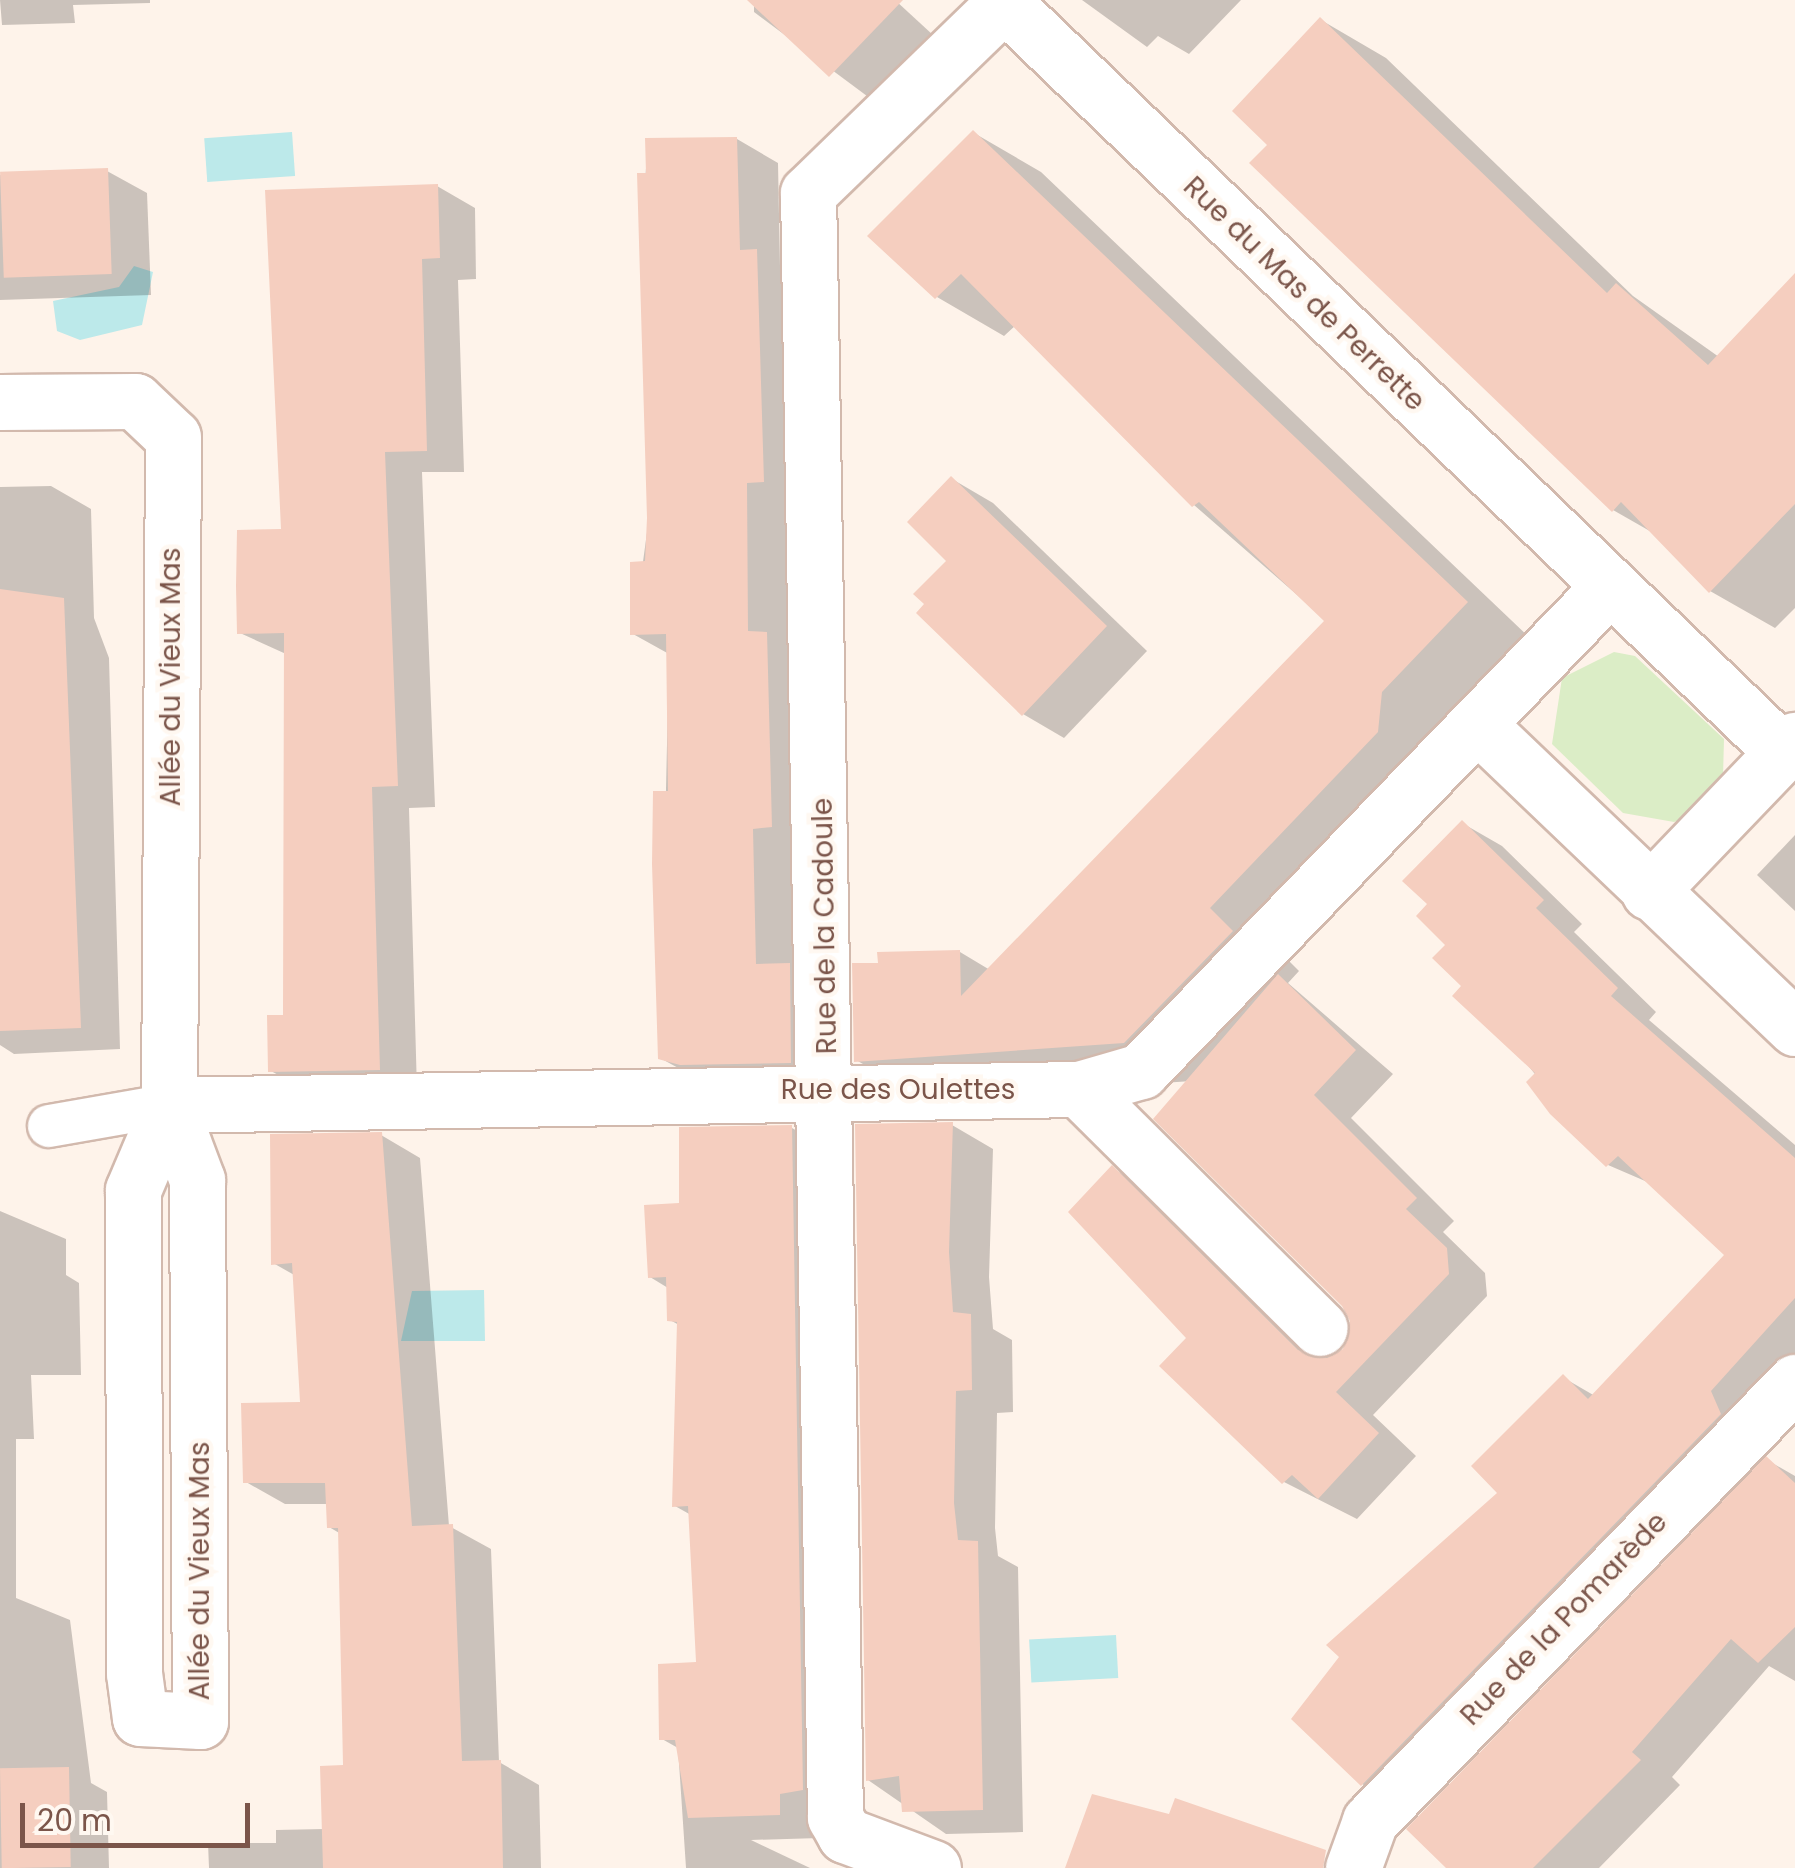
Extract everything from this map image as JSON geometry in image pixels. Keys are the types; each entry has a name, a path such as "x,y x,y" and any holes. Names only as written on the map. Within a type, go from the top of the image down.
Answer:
{"street":[{"name":"Rue du Mas de Perrette","path":"1003,2 1608,588 1789,746 1648,892"},
{"name":"Rue de la Cadoule","path":"933,1868 845,1835 835,1817 829,1090 808,194 1003,2"},
{"name":"Allée du Vieux Mas","path":"0,402 135,401 173,437 169,1105 197,1180 200,1720 140,1718 134,1673 133,1190 169,1105"},
{"path":"1608,588 1478,724 1648,892 1795,1028"},
{"name":"Rue des Oulettes","path":"169,1105 829,1090 1078,1089 1141,1071 1478,724"},
{"path":"1078,1089 1320,1328"},
{"name":"Rue de la Pomarède","path":"1353,1868 1370,1821 1795,1382"}],"lane":[{"path":"49,1126 169,1105"}],"green space":[{"path":"1614,652 1635,656 1724,739 1723,777 1700,812 1674,822 1623,813 1552,744 1562,678"}],"water":[{"path":"292,132 295,176 207,182 204,138"},
{"path":"134,266 153,272 142,325 80,340 57,331 53,301 119,287"},
{"path":"484,1290 485,1341 401,1341 412,1291"},
{"path":"1116,1635 1118,1678 1031,1682 1029,1640"}],"building":[{"path":"747,0 903,0 829,77"},
{"path":"1320,17 1607,293 1616,283 1708,365 1795,273 1795,504 1709,593 1621,502 1612,512 1249,163 1267,145 1232,111"},
{"path":"973,130 1468,602 1382,692 1378,732 1210,908 1233,931 1124,1043 854,1062 852,963 878,963 877,952 960,950 961,996 1324,621 1199,502 1192,507 961,274 935,299 867,236"},
{"path":"737,137 740,250 757,249 764,482 747,483 748,631 767,632 772,827 753,829 756,964 790,963 791,1063 680,1065 658,1059 653,791 668,791 666,634 630,635 630,562 645,561 647,518 637,173 646,173 645,138"},
{"path":"108,168 112,274 4,278 0,172"},
{"path":"438,184 440,258 422,259 427,451 385,452 398,786 372,787 380,1070 268,1072 267,1015 283,1015 284,633 237,634 236,586 237,530 281,529 265,190"},
{"path":"951,476 1107,626 1022,716 916,613 924,604 913,594 946,561 907,522"},
{"path":"0,589 64,598 81,1028 0,1031"},
{"path":"1462,820 1544,900 1536,908 1618,988 1611,996 1795,1158 1795,1298 1711,1391 1721,1414 1361,1786 1291,1719 1339,1657 1326,1645 1497,1493 1471,1466 1563,1374 1588,1399 1724,1255 1618,1156 1606,1167 1550,1114 1526,1082 1535,1073 1452,996 1461,986 1432,958 1445,945 1416,916 1427,904 1402,881"},
{"path":"1278,974 1356,1050 1314,1095 1417,1198 1406,1209 1447,1248 1449,1274 1336,1392 1379,1433 1318,1499 1292,1475 1282,1484 1159,1366 1186,1338 1068,1212 1112,1165 1298,1350 1327,1358 1343,1349 1350,1321 1342,1306 1153,1119"},
{"path":"953,1122 949,1252 953,1312 971,1314 972,1390 956,1391 954,1503 958,1540 978,1541 983,1810 902,1812 899,1776 866,1781 855,1124"},
{"path":"792,1125 803,1790 780,1794 780,1815 688,1818 675,1740 659,1740 658,1664 696,1662 688,1506 672,1507 677,1322 667,1321 666,1277 648,1278 644,1205 679,1203 679,1127"},
{"path":"382,1132 412,1526 453,1524 462,1761 501,1760 503,1868 323,1868 320,1766 343,1765 338,1528 327,1528 325,1483 243,1483 241,1403 300,1402 292,1263 271,1265 270,1134"},
{"path":"1766,1456 1795,1483 1795,1627 1758,1663 1731,1639 1632,1752 1641,1760 1533,1868 1446,1868 1406,1829"},
{"path":"69,1767 71,1867 2,1868 0,1768"},
{"path":"1092,1794 1169,1814 1175,1798 1326,1850 1323,1868 1065,1868"}]}
